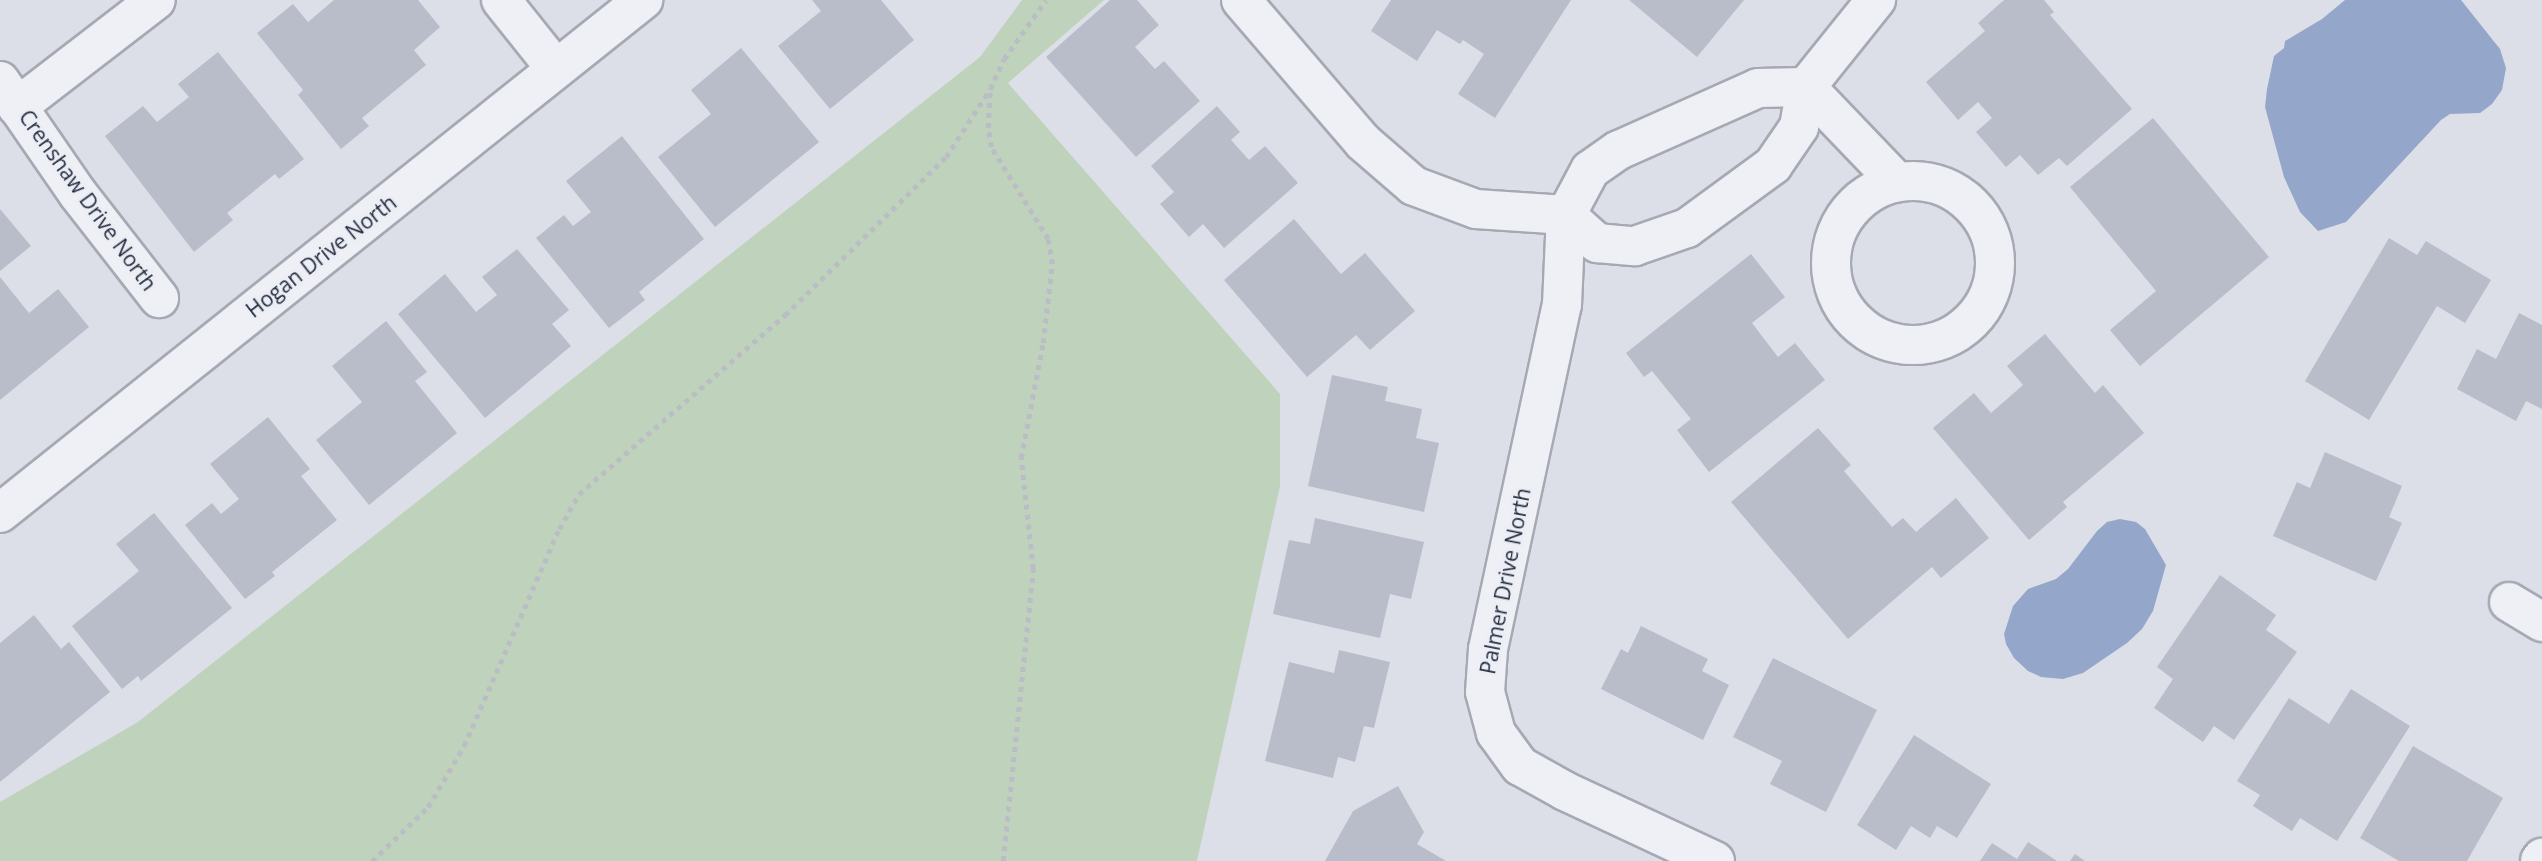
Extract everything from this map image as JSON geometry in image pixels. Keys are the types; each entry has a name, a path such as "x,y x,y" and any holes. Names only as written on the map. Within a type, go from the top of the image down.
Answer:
{"street":[{"name":"Crenshaw Drive North","path":"156,0 8,94 78,194 159,298"},
{"path":"501,0 556,69"},
{"name":"Hogan Drive North","path":"0,513 643,0"},
{"path":"1241,0 1363,142 1415,186 1476,209 1566,215 1597,243 1635,246 1687,228 1773,165 1799,127 1806,87 1876,0"},
{"path":"1566,215 1590,170 1619,150 1758,88 1806,87 1896,181 1924,180 1951,189 1973,205 1989,228 1996,255 1994,283 1982,309 1964,329 1939,342 1912,346 1885,341 1873,335 1861,328 1844,308 1832,284 1830,257 1836,231 1850,208 1871,191 1896,181"},
{"name":"Palmer Drive North","path":"1566,215 1562,305 1488,649 1485,692 1496,733 1520,765 1565,791 1715,861"},
{"path":"2509,602 2542,622"}],"path":[{"path":"372,861 428,807 464,746 559,529 579,494 785,315 946,158 990,89 1004,59 1046,0"},
{"path":"990,89 988,128 991,147 1048,239 1052,264 1043,343 1021,458 1033,569 1003,861"}],"green space":[{"path":"1022,0 1104,0 1008,83 1280,394 1280,486 1197,861 0,861 0,802 138,722 980,57"}],"water":[{"path":"2345,0 2461,0 2500,49 2506,68 2502,90 2492,104 2480,113 2450,114 2441,120 2346,222 2318,231 2300,212 2284,177 2265,107 2267,89 2274,56 2284,48 2285,41 2322,19"},
{"path":"2120,519 2136,522 2145,529 2166,565 2153,611 2142,629 2127,643 2083,673 2063,679 2041,677 2028,671 2014,658 2006,644 2004,634 2013,606 2028,589 2056,579 2068,569 2097,531 2107,522"}],"building":[{"path":"334,0 418,0 440,27 414,50 426,65 362,118 369,126 341,149 298,95 303,90 257,33 293,4 308,22"},
{"path":"812,0 881,0 914,40 830,109 778,46 821,11"},
{"path":"1110,0 1137,0 1159,25 1135,47 1155,69 1164,61 1200,101 1136,157 1046,57"},
{"path":"1391,0 1571,0 1495,118 1458,94 1484,54 1463,40 1460,44 1437,30 1417,61 1371,31"},
{"path":"1629,0 1744,0 1697,57"},
{"path":"2004,0 2044,0 2054,12 2050,15 2132,109 2067,166 2059,158 2038,175 2020,155 2006,167 1976,132 1992,118 1978,102 1958,120 1926,82 1985,31 1978,23"},
{"path":"741,48 819,142 715,227 658,157 711,114 691,90"},
{"path":"218,52 304,159 279,179 275,174 227,213 233,220 194,252 105,136 143,106 157,122 189,97 178,84"},
{"path":"1217,106 1240,132 1231,140 1249,160 1265,146 1298,183 1224,248 1203,224 1189,237 1160,204 1174,192 1151,166"},
{"path":"2153,118 2269,257 2140,366 2110,330 2156,291 2070,187"},
{"path":"622,136 704,239 639,292 645,300 609,328 536,238 564,215 573,226 591,212 566,181"},
{"path":"0,209 31,246 0,271"},
{"path":"1294,219 1341,274 1365,253 1415,311 1370,350 1356,335 1307,377 1224,280"},
{"path":"2389,238 2417,255 2426,241 2491,280 2465,323 2437,306 2369,420 2305,381"},
{"path":"517,249 569,310 552,324 571,346 485,418 398,314 445,274 476,312 497,295 482,277"},
{"path":"1751,254 1785,297 1752,323 1778,357 1795,343 1825,380 1709,472 1677,430 1691,419 1652,371 1644,377 1626,353"},
{"path":"0,277 29,313 58,289 89,327 0,400"},
{"path":"2519,313 2542,325 2542,409 2526,401 2516,421 2457,389 2477,349 2496,359"},
{"path":"386,321 427,372 415,381 457,433 369,505 316,440 362,402 332,366"},
{"path":"2045,334 2095,393 2103,385 2144,433 2063,502 2067,507 2029,540 1933,428 1974,393 1991,413 2023,385 2007,366"},
{"path":"1332,375 1388,387 1385,401 1422,409 1416,438 1439,443 1424,512 1308,486"},
{"path":"268,417 310,469 301,476 337,520 272,572 275,576 245,599 185,525 212,503 221,514 239,499 210,464"},
{"path":"1818,428 1851,465 1844,471 1892,527 1903,518 1916,532 1956,498 1989,538 1941,578 1932,567 1848,639 1731,502"},
{"path":"2325,452 2402,486 2389,517 2402,523 2376,581 2273,536 2297,482 2310,488"},
{"path":"154,513 232,608 141,681 138,676 122,689 72,626 139,571 116,544"},
{"path":"1315,518 1424,542 1411,599 1390,594 1380,638 1273,614 1289,540 1310,544"},
{"path":"2220,575 2276,615 2266,630 2297,652 2234,740 2214,726 2203,742 2154,708 2173,679 2157,667"},
{"path":"34,615 61,649 69,642 110,692 0,782 0,643"},
{"path":"1641,626 1708,659 1702,671 1729,685 1703,740 1601,689 1621,649 1628,653"},
{"path":"1339,650 1390,662 1374,728 1364,726 1355,762 1338,757 1333,778 1265,761 1289,662 1334,673"},
{"path":"1773,658 1877,710 1826,812 1770,784 1782,761 1733,737"},
{"path":"2351,689 2410,726 2337,841 2300,818 2292,831 2253,806 2260,795 2237,781 2289,698 2329,724"},
{"path":"1914,735 1991,784 1957,838 1937,826 1930,838 1911,826 1896,850 1857,825"},
{"path":"2413,746 2503,798 2467,861 2399,861 2360,838"},
{"path":"1398,786 1424,832 1417,844 1446,861 1325,861 1353,811"},
{"path":"2028,842 2057,861 1980,861 1992,843 2017,859"},
{"path":"2075,854 2085,861 2070,861"}]}
